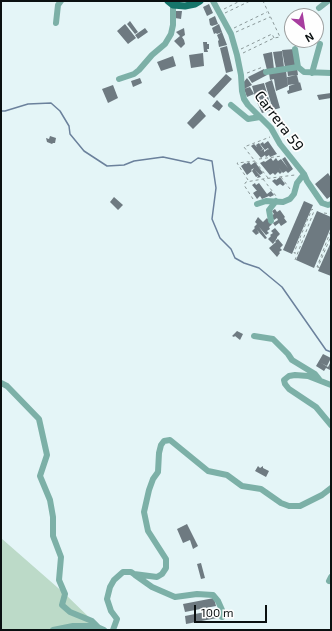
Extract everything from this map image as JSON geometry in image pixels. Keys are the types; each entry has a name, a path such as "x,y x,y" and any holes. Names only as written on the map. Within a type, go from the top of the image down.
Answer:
{"main road":[{"path":"170,3 185,6 195,4 200,1"}],"street":[{"path":"56,23 58,5 61,1"},
{"name":"Carrera 59","path":"213,1 222,12 232,31 238,53 244,99 271,128 274,135 304,174 312,190 322,202 328,204"},
{"path":"319,8 328,1"},
{"path":"119,79 134,74 165,44 171,34 173,26 170,3"},
{"path":"312,73 319,48"},
{"path":"295,49 298,67 304,72 331,73"},
{"path":"265,69 298,67"},
{"path":"231,105 248,119 260,117"},
{"path":"257,204 266,201 286,201 290,199 294,194 297,183 304,174"},
{"path":"271,221 269,210 276,201"},
{"path":"254,336 273,339 292,360 315,374 320,381"},
{"path":"331,385 308,376 295,375 286,378 284,382 293,392 316,407 331,425"},
{"path":"1,383 7,386 15,396 40,420 47,455 40,476 50,500 53,517 53,536 60,557 59,580 65,594 62,605 70,612 92,621 99,628"},
{"path":"113,630 117,619 111,611 107,602 107,597 114,580 124,572 156,577 162,574 167,565 166,559 148,531 144,512 151,484 158,472 160,449 161,444 164,441 170,440 208,471 227,475 242,486 261,489 289,506 300,506 322,495 331,488"},
{"path":"134,574 152,587 175,597 197,594 213,595 218,600 222,610 222,617"},
{"path":"53,630 73,626 99,628"}],"path":[{"path":"222,12 240,1"},
{"path":"222,12 250,1"},
{"path":"238,53 274,38 280,37 263,1"},
{"path":"232,31 267,11"},
{"path":"263,14 265,19"},
{"path":"232,31 270,17"},
{"path":"238,53 272,34 274,38"},
{"path":"241,75 265,69"},
{"path":"268,178 244,147 265,140 274,135"},
{"path":"259,159 289,155"},
{"path":"248,181 237,163 255,161"},
{"path":"257,204 244,185 248,181 304,174"},
{"path":"280,177 294,194"},
{"path":"263,179 277,198 276,201"},
{"path":"295,260 296,253 294,252 312,209 314,211 296,253"},
{"path":"324,213 331,214"},
{"path":"331,230 317,267 319,267 331,236"}],"green space":[{"path":"1,538 65,594 104,630 1,630"}],"building":[{"path":"209,4 213,13 207,16 203,7"},
{"path":"175,11 182,11 181,19 175,18"},
{"path":"215,16 218,24 212,26 210,25 209,19"},
{"path":"130,21 138,32 135,34 127,24"},
{"path":"125,24 136,38 128,44 117,31"},
{"path":"219,24 222,32 214,34 212,28"},
{"path":"145,28 148,32 138,39 135,35"},
{"path":"184,28 185,35 182,37 185,44 181,48 174,41 180,36 176,32"},
{"path":"222,32 227,45 219,47 217,35"},
{"path":"203,42 207,42 207,44 209,44 209,49 207,49 208,52 204,52"},
{"path":"227,46 233,71 226,73 220,48"},
{"path":"295,49 297,65 285,67 282,50"},
{"path":"282,51 284,67 276,68 273,52"},
{"path":"272,52 274,69 267,70 263,54"},
{"path":"203,53 204,66 191,68 189,55"},
{"path":"173,56 176,66 161,71 157,62"},
{"path":"297,68 298,75 288,76 287,69"},
{"path":"264,69 267,75 252,83 248,77"},
{"path":"286,71 288,86 276,91 274,79 270,80 269,73"},
{"path":"226,74 232,79 214,98 208,93"},
{"path":"297,75 302,90 288,94 287,91 289,90 289,86 295,84 288,85 287,77"},
{"path":"140,78 142,83 133,87 131,81"},
{"path":"247,78 252,85 244,89 243,83"},
{"path":"272,80 280,108 273,110 265,83"},
{"path":"264,83 272,110 262,113 252,86"},
{"path":"113,85 118,98 108,103 102,89"},
{"path":"250,87 254,94 247,97 244,89"},
{"path":"331,93 331,98 319,100 317,95"},
{"path":"217,100 223,106 219,111 212,106"},
{"path":"200,109 206,116 193,129 187,123"},
{"path":"50,136 56,138 55,143 52,144 47,142 46,138 49,139"},
{"path":"268,141 277,154 270,157 269,155 266,157 265,155 261,158 251,146 254,144 257,147 256,145 259,143 263,149 260,151 264,149 264,152 268,149 269,150 268,148 265,150 260,144 263,142 264,144"},
{"path":"285,157 293,169 288,173 286,171 283,173 278,167 282,172 280,174 278,172 275,175 273,173 270,175 260,163 271,158 273,161 276,158 278,161 281,159 288,168 282,159"},
{"path":"249,162 251,165 255,162 263,173 260,175 255,170 261,177 257,178 258,176 256,177 252,171 247,175 241,166"},
{"path":"328,173 331,178 331,196 327,199 315,184"},
{"path":"280,177 285,184 283,186 280,184 277,186 272,181"},
{"path":"255,183 256,185 259,183 267,194 271,191 274,195 262,199 260,196 257,199 253,193 257,191 252,185"},
{"path":"114,197 123,205 118,210 110,202"},
{"path":"304,201 313,205 292,254 283,250"},
{"path":"275,209 277,212 280,210 287,222 281,226 279,223 275,226 273,223 278,220 277,218 274,220 271,216 274,214 272,211"},
{"path":"317,211 331,217 331,227 314,268 296,260"},
{"path":"258,217 263,222 267,218 272,224 269,227 270,229 267,231 269,233 266,235 259,227 267,238 265,239 257,230 259,233 256,235 252,231 257,224 255,222"},
{"path":"275,228 280,234 273,244 268,239 273,233 271,231"},
{"path":"278,239 283,245 280,248 282,250 279,252 280,253 277,257 269,248"},
{"path":"331,242 331,276 318,271"},
{"path":"237,331 243,334 240,340 235,336 232,336"},
{"path":"323,354 331,358 327,366 321,363 328,367 331,361 330,370 326,368 324,371 316,366"},
{"path":"258,466 260,468 263,466 263,468 269,471 266,477 255,471"},
{"path":"187,524 198,546 193,549 190,540 183,543 177,529"},
{"path":"201,563 205,578 201,579 197,564"},
{"path":"214,598 216,606 185,612 183,604"},
{"path":"215,610 217,618 186,624 185,616"}],"waterway":[{"path":"1,111 28,104 51,103 60,111 69,126 70,134 84,151 107,166 124,165 134,161 163,157 191,163 198,158 212,161 216,188 212,219 220,238 231,249 235,258 259,268 282,287 326,350 331,352"}]}
